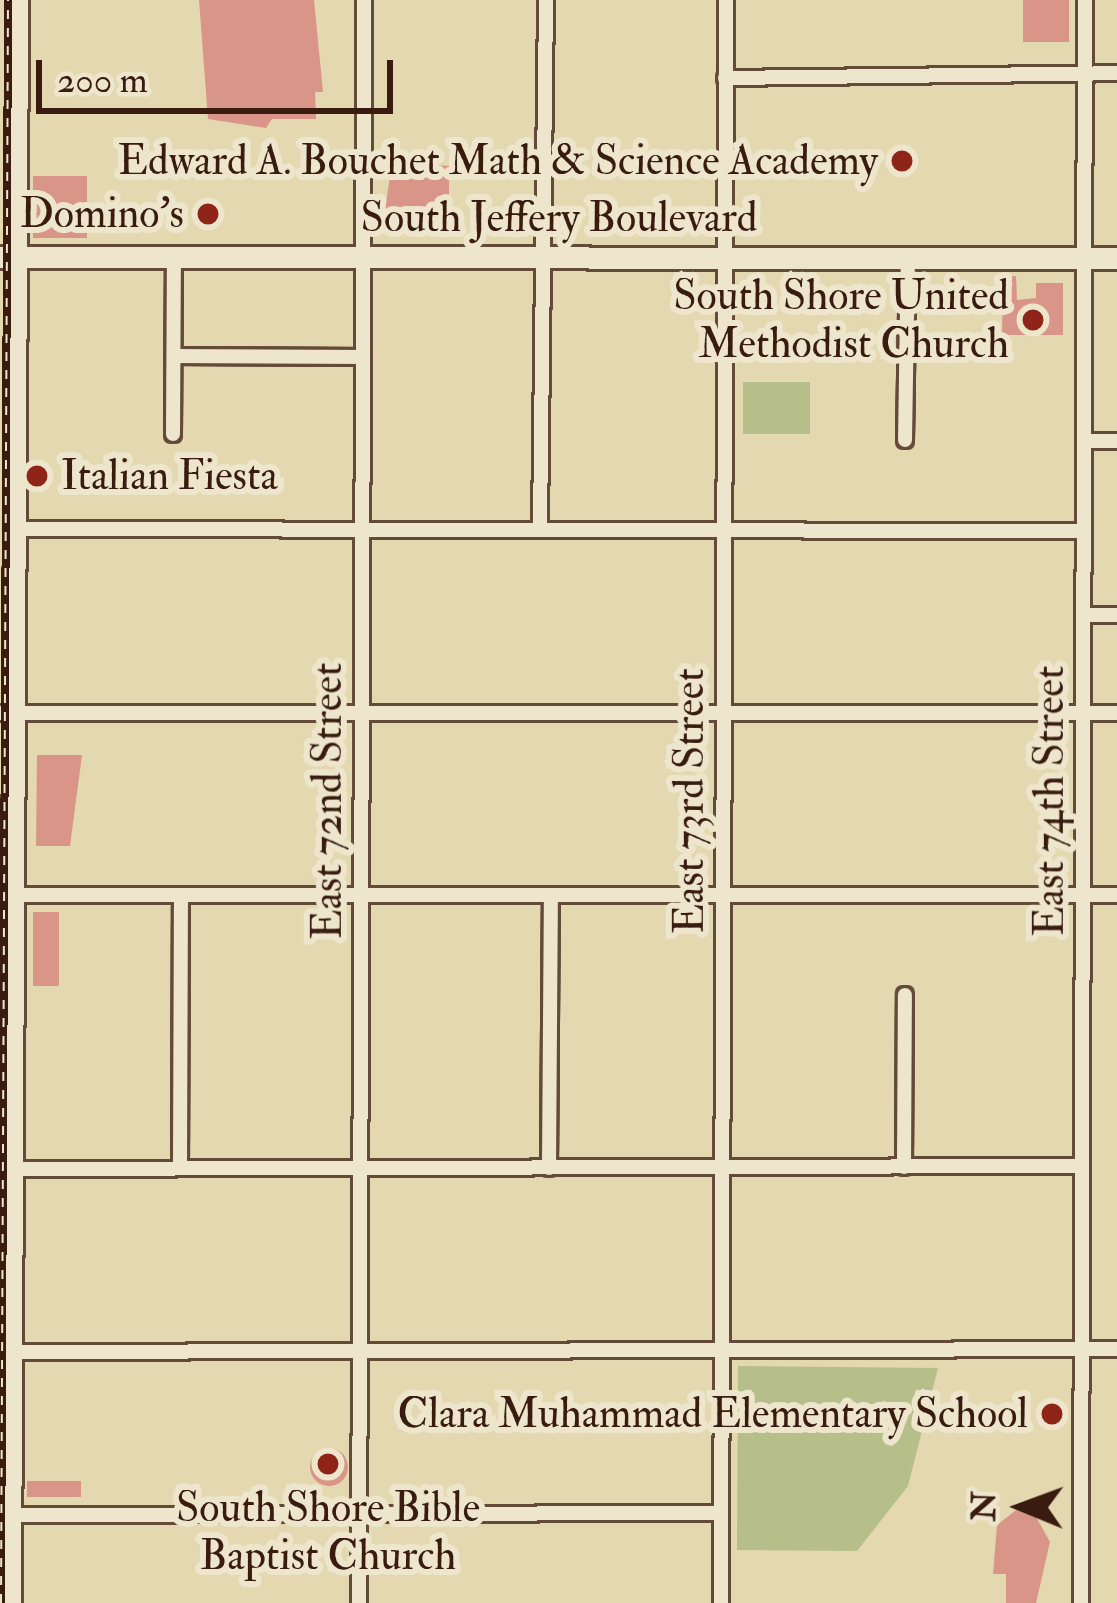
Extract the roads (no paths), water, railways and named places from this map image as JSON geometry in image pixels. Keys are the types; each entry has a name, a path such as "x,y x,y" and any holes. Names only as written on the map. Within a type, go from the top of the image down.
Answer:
{"main road":[{"path":"10,1603 5,1515 7,989 14,895 8,713 17,530 9,76 17,0"},
{"name":"South Jeffery Boulevard","path":"9,258 1117,258"}],"street":[{"name":"East 72nd Street","path":"358,1603 364,0"},
{"path":"540,529 546,0"},
{"name":"East 73rd Street","path":"721,1603 726,0"},
{"name":"East 74th Street","path":"1081,1603 1085,0"},
{"path":"725,78 1117,74"},
{"path":"173,434 174,257"},
{"path":"905,440 908,257"},
{"path":"173,356 362,356"},
{"path":"1084,441 1117,440"},
{"path":"17,530 1083,531"},
{"path":"1083,615 1117,615"},
{"path":"8,713 1117,713"},
{"path":"14,895 1117,895"},
{"path":"180,1168 181,895"},
{"path":"549,1168 551,895"},
{"path":"904,1167 905,995"},
{"path":"7,1169 1082,1166"},
{"path":"6,1352 1117,1349"},
{"path":"5,1515 721,1513"}],"railway":[{"path":"1,1603 8,0"}],"place":[{"name":"Edward A. Bouchet Math & Science Academy","path":"902,161"},
{"name":"Domino's","path":"208,214"},
{"name":"South Shore United Methodist Church","path":"1033,320"},
{"name":"Italian Fiesta","path":"37,476"},
{"name":"Clara Muhammad Elementary School","path":"1052,1414"},
{"name":"South Shore Bible Baptist Church","path":"328,1464"}]}
